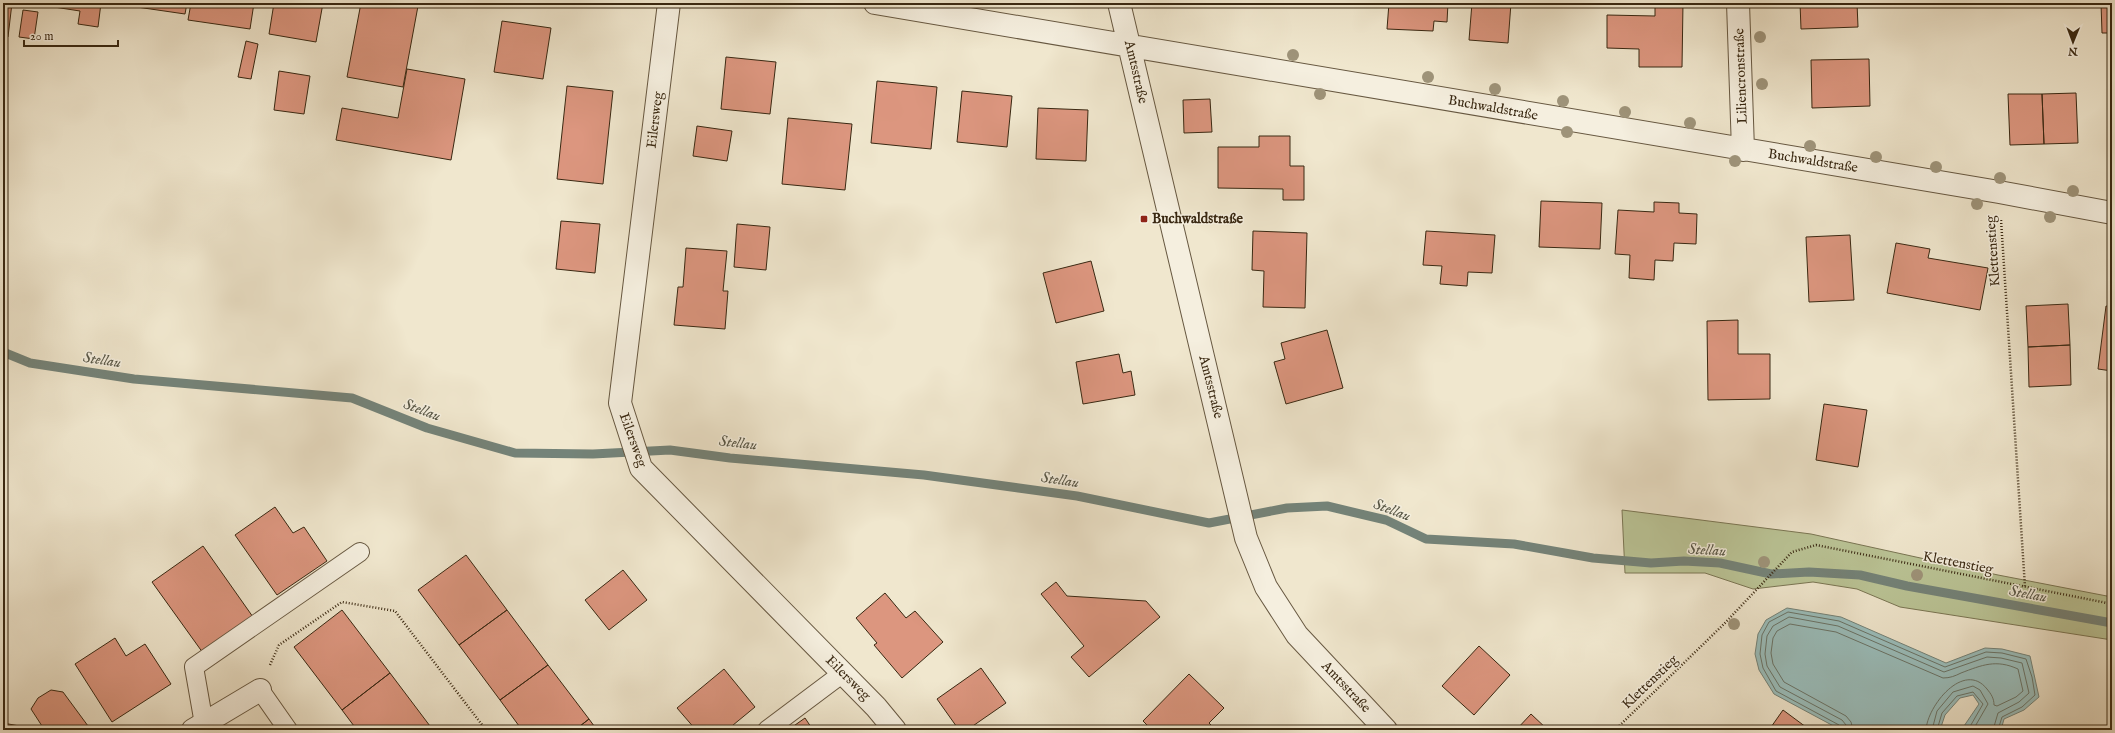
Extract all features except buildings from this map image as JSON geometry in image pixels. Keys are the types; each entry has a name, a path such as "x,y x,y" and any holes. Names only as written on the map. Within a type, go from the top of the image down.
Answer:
{"street":[{"name":"Eilersweg","path":"669,3 620,403 641,468 876,706 895,730"},
{"name":"Buchwaldstraße","path":"875,3 1999,192 2112,213"},
{"name":"Amtsstraße","path":"1119,3 1230,465 1246,538 1266,587 1297,634 1386,730"},
{"name":"Liliencronstraße","path":"1738,3 1743,150"},
{"path":"198,727 260,690"}],"lane":[{"path":"198,727 194,668 360,552"},
{"path":"767,730 843,673"},
{"path":"260,690 288,730"}],"path":[{"name":"Klettenstieg","path":"1615,730 1725,623 1792,552 1816,545 2025,587 1999,192"},
{"path":"2025,587 2112,604"},
{"path":"260,690 279,645 342,602 395,611 486,730"}],"green space":[{"path":"1622,510 1811,534 1998,575 2112,597 2112,640 1900,607 1857,589 1813,582 1753,589 1705,573 1625,573"}],"water":[{"path":"1787,608 1841,617 1946,663 1985,648 2002,649 2030,656 2039,697 2024,710 2004,719 2001,730 1964,730 1964,726 1979,704 1973,695 1960,698 1945,715 1940,730 1841,730 1774,694 1759,670 1755,654 1758,634 1766,620"}],"waterway":[{"name":"Stellau","path":"3,352 30,363 134,379 352,398 427,428 515,453 593,454 670,450 730,458 924,475 1077,496 1209,523 1287,508 1327,506 1386,520 1426,539 1514,544 1593,558 1651,563 1684,561 1720,563 1771,574 1809,572 1860,575 1907,586 2112,623"}],"place":[{"name":"Buchwaldstraße","path":"1144,219"}]}
